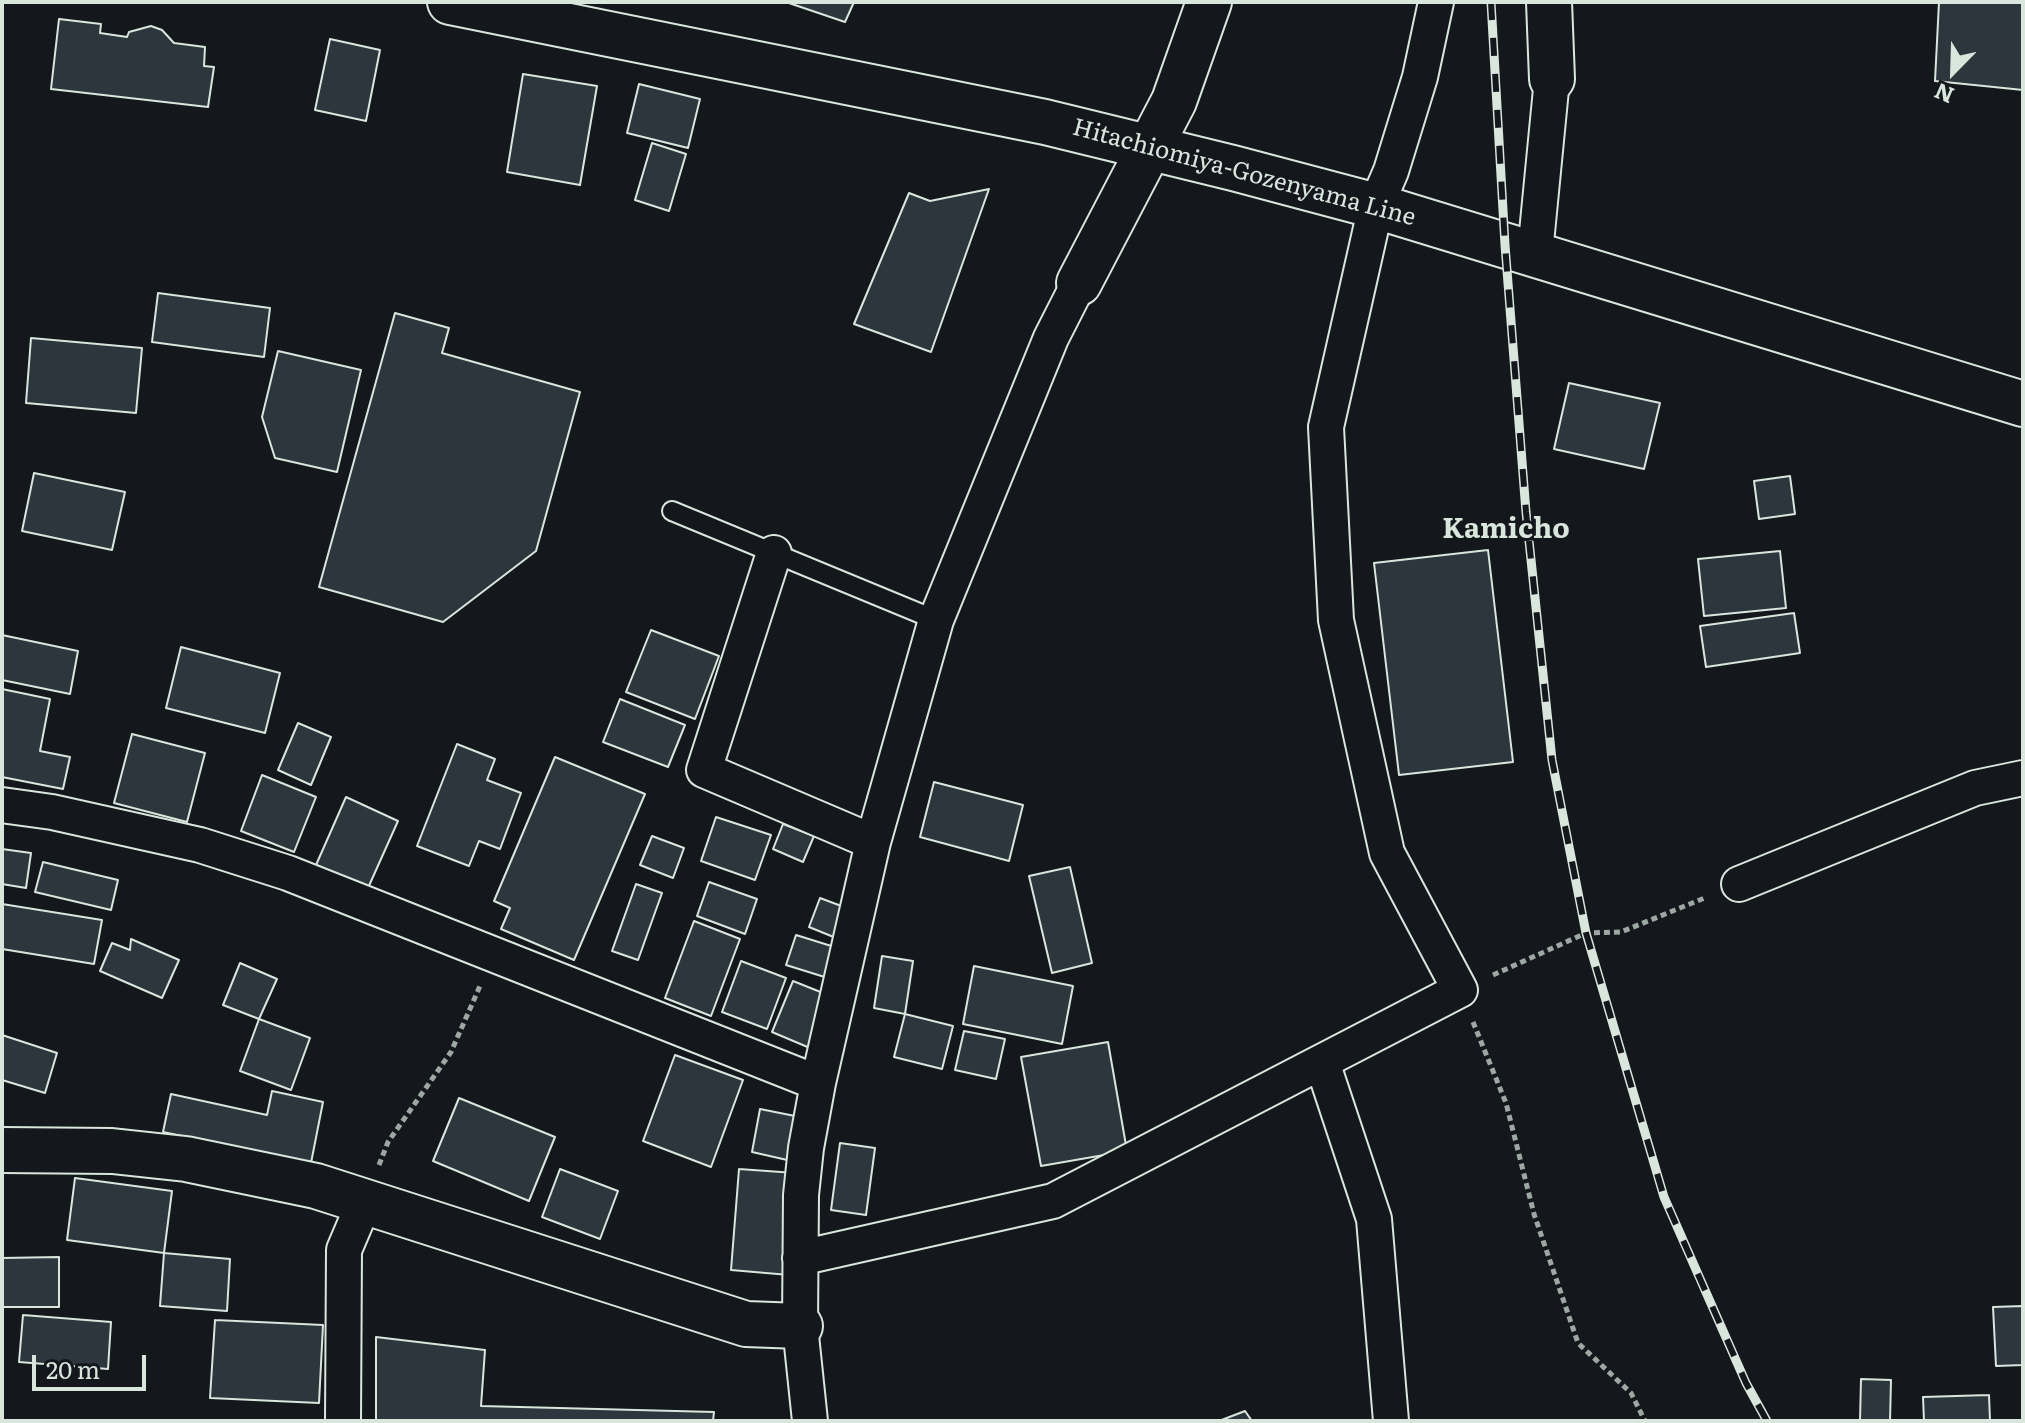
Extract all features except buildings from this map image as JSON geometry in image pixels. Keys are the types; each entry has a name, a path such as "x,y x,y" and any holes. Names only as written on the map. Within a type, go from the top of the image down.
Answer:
{"main road":[{"name":"Hitachiomiya-Gozenyama Line","path":"450,2 982,109 1376,206 2023,404"},
{"path":"1079,283 1174,101 1209,2"},
{"path":"1549,2 1552,79"},
{"path":"2,1150 112,1151 186,1159 316,1186 746,1324 800,1326"}],"street":[{"path":"800,1258 1053,1201 1460,990 1387,853 1336,620 1326,427 1376,206 1391,171 1420,77 1436,2"},
{"path":"1535,253 1552,79"},
{"path":"810,1421 800,1326 801,1195 818,1083 873,842 936,620 1051,338 1079,283"},
{"path":"774,553 704,770 873,842"},
{"path":"1739,884 1975,788 2023,778"},
{"path":"2,805 52,812 200,845 288,873 818,1083"},
{"path":"1322,1062 1374,1219 1391,1421"},
{"path":"343,1421 344,1250 364,1203"}],"lane":[{"path":"672,511 936,620"}],"path":[{"path":"1645,1421 1631,1393 1578,1343 1534,1214 1506,1103 1460,990 1586,933 1621,932 1739,884"},
{"path":"364,1203 388,1142 451,1052 492,955"}],"railway":[{"path":"1491,2 1505,245 1526,512 1552,760 1586,933 1664,1197 1746,1383 1767,1421"}],"district":[{"name":"Kamicho","path":"1506,530"}]}
